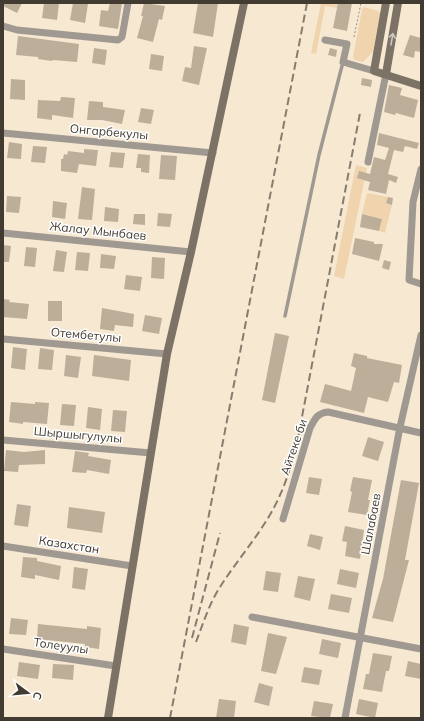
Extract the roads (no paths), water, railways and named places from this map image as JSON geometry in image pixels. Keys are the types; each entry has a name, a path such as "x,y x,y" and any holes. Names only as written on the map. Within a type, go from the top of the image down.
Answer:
{"street":[{"path":"3,26 17,30 118,40 122,37 128,3"},
{"path":"108,718 168,354 244,3"},
{"path":"368,162 386,74 398,3"},
{"path":"374,70 384,5"},
{"path":"325,40 347,44 344,62 374,70 421,86"},
{"name":"Онгарбекулы","path":"3,133 212,153"},
{"path":"421,171 412,202 409,280 421,284"},
{"name":"Жалау Мынбаев","path":"3,233 191,252"},
{"name":"Шалабаев","path":"345,718 400,428 421,335"},
{"name":"Отембетулы","path":"3,339 168,354"},
{"name":"Айтеке би","path":"283,519 310,428 320,413 328,412 421,433"},
{"name":"Шыршыгулулы","path":"3,440 151,453"},
{"name":"Казахстан","path":"3,546 132,566"},
{"path":"252,617 421,649"},
{"name":"Толеуулы","path":"3,649 116,666"}],"lane":[{"path":"284,316 319,155 344,62"}],"railway":[{"path":"170,718 307,3"},
{"path":"196,642 206,614 216,594 267,519 280,495 290,469 297,443 360,113"},
{"path":"192,638 220,533"}]}
